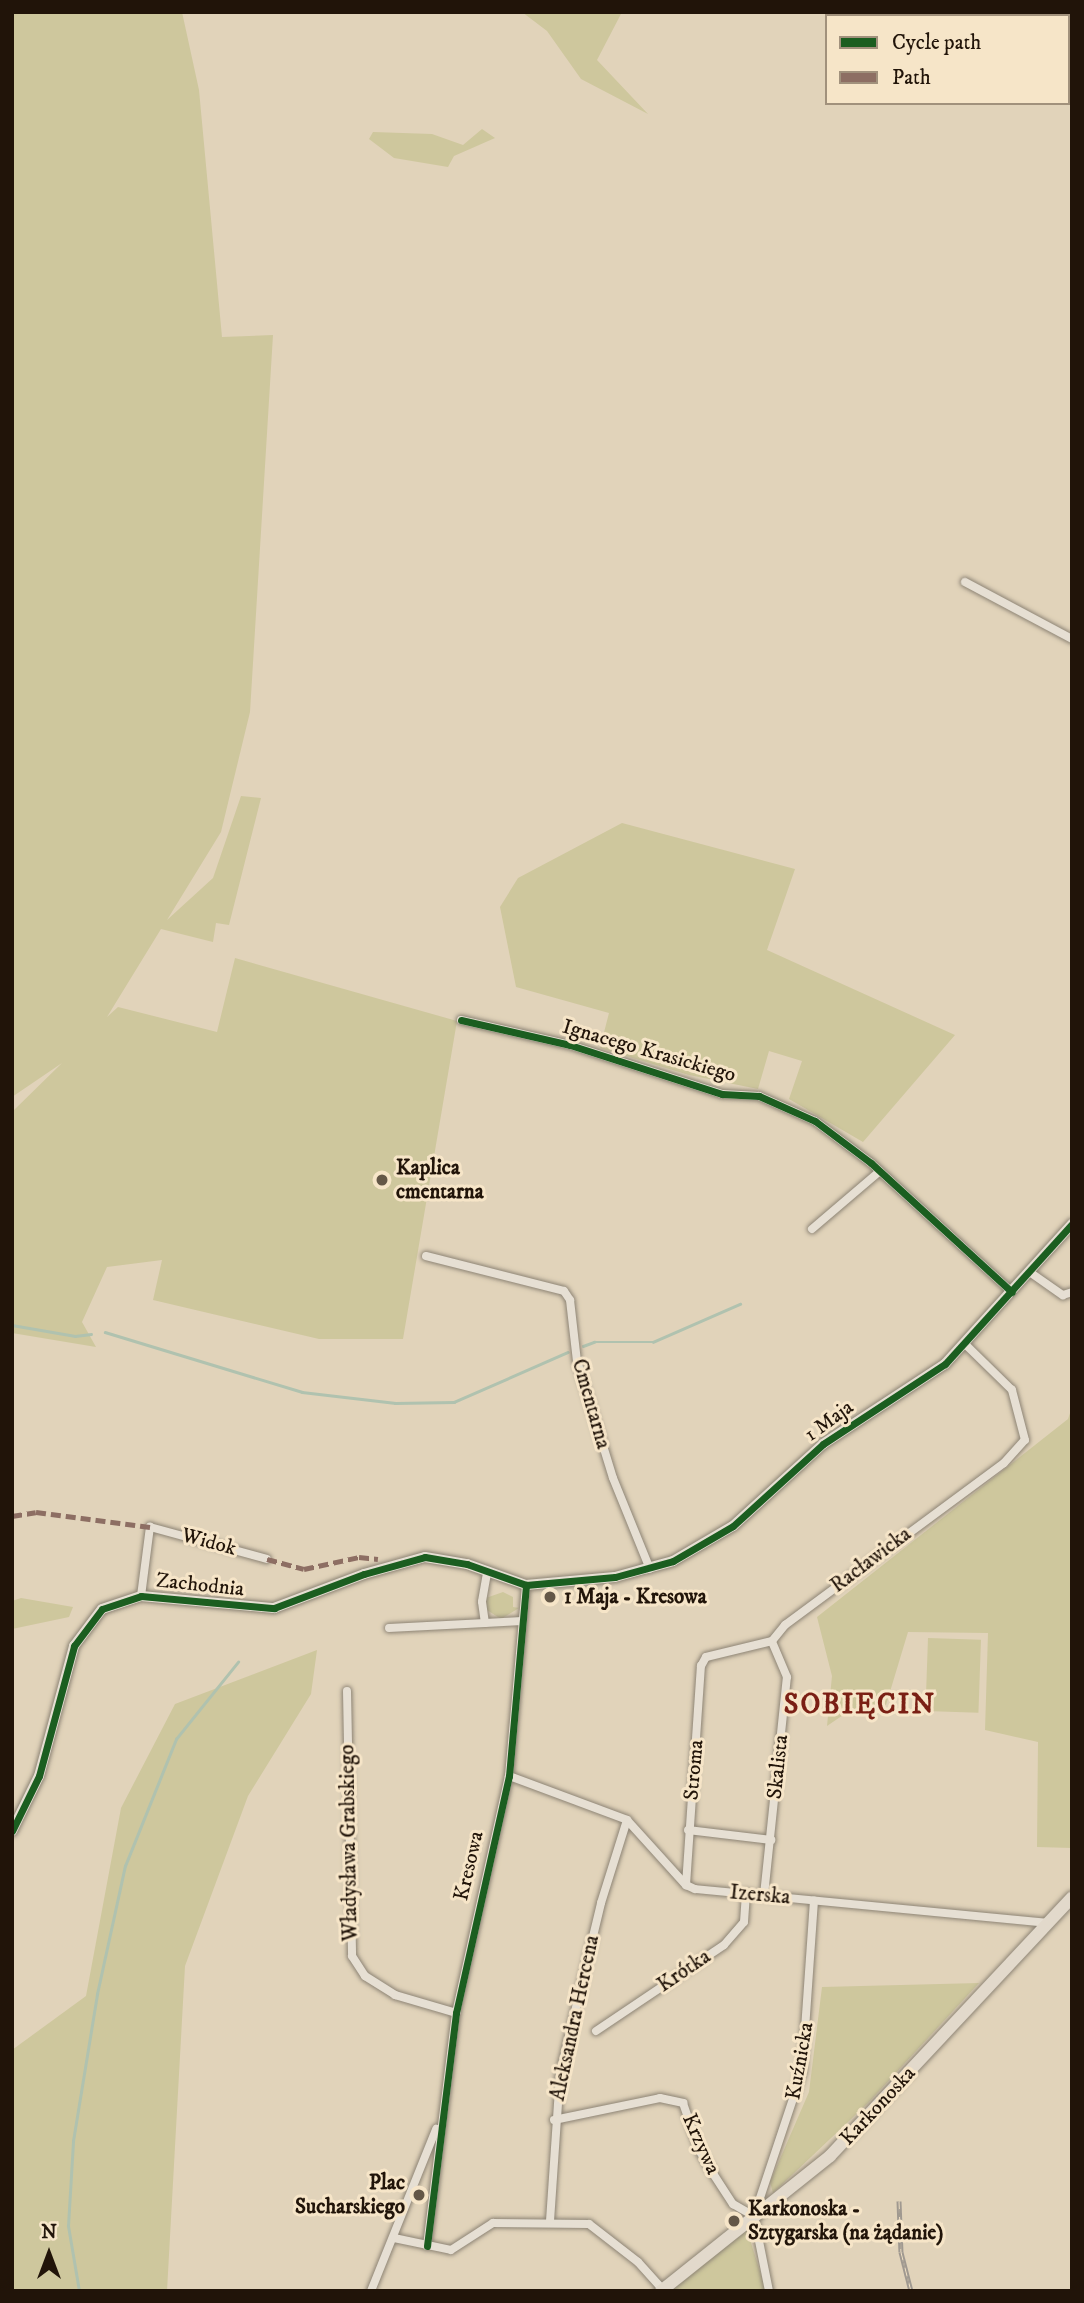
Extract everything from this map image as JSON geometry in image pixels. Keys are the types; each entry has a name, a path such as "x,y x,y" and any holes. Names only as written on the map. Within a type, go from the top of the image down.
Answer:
{"main road":[{"name":"Karkonoska","path":"661,2290 830,2156 1072,1896"}],"street":[{"path":"965,582 1072,639"},
{"name":"Ignacego Krasickiego","path":"461,1020 570,1045 722,1094 759,1096 839,1136 1012,1292"},
{"path":"812,1229 880,1171"},
{"name":"1 Maja","path":"526,1585 615,1577 650,1569 685,1556 733,1526 823,1444 908,1391 965,1344 1072,1224"},
{"name":"Cmentarna","path":"426,1256 555,1286 570,1300 577,1361 613,1478 650,1569"},
{"path":"1031,1273 1063,1295 1072,1292"},
{"name":"Racławicka","path":"772,1641 785,1625 1004,1463 1026,1440 1012,1390 965,1344"},
{"name":"Widok","path":"141,1596 150,1527 267,1559"},
{"name":"Zachodnia","path":"12,1831 38,1776 74,1646 102,1609 141,1596 274,1608 406,1560 447,1559 526,1585"},
{"path":"485,1623 487,1573"},
{"name":"Kresowa","path":"439,2119 456,2012 509,1776 526,1585"},
{"path":"389,1628 523,1620"},
{"name":"Stroma","path":"685,1885 701,1666 706,1657 772,1641"},
{"name":"Skalista","path":"764,1895 787,1677 772,1641"},
{"name":"Władysława Grabskiego","path":"347,1691 352,1956 365,1976 395,1996 456,2012"},
{"path":"509,1776 627,1820 685,1885"},
{"name":"Aleksandra Hercena","path":"551,2221 554,2120 572,2012 627,1820"},
{"path":"688,1830 771,1840"},
{"name":"Izerska","path":"685,1885 1047,1923"},
{"name":"Krótka","path":"596,2031 724,1945 744,1922 746,1893"},
{"name":"Kuźnicka","path":"754,2216 802,2072 814,1900"},
{"name":"Krzywa","path":"554,2120 660,2098 683,2103 713,2175 733,2204 754,2216"},
{"path":"371,2291 439,2119"},
{"path":"427,2246 439,2119"},
{"path":"754,2216 769,2291"},
{"path":"394,2238 451,2250 493,2223 551,2221 589,2224 608,2235 661,2290"}],"shaded area":[{"path":"12,12 182,12 199,90 222,337 273,335 250,712 221,832 167,920 213,878 241,796 261,798 229,925 216,923 213,942 161,929 107,1017 118,1007 217,1032 235,958 457,1021 403,1339 319,1339 153,1300 162,1260 107,1267 82,1322 96,1347 12,1333 12,1112 62,1063 12,1097"},
{"path":"522,12 622,12 597,60 648,114 581,79 547,31"},
{"path":"482,129 495,138 454,156 448,167 394,158 369,139 373,132 432,134 463,145"},
{"path":"622,823 795,869 767,950 955,1035 863,1142 789,1099 802,1061 769,1051 758,1089 689,1075 600,1048 609,1013 516,987 500,907 518,878"},
{"path":"1072,1407 1072,1848 1037,1847 1038,1742 985,1730 988,1633 908,1632 886,1705 849,1711 827,1726 832,1676 817,1617 1068,1419"},
{"path":"503,1592 513,1597 513,1607 519,1608 501,1619 487,1610 486,1598"},
{"path":"21,1598 73,1607 69,1617 12,1629 12,1601"},
{"path":"928,1638 981,1640 978,1713 925,1711"},
{"path":"317,1650 311,1694 248,1796 185,1966 167,2291 12,2291 12,2050 86,1996 121,1808 175,1704"},
{"path":"979,1983 868,2103 773,2193 770,2182 809,2092 822,1987"},
{"path":"747,2230 766,2291 668,2291"}],"waterway":[{"path":"583,1346 594,1342 653,1342 740,1304"},
{"path":"12,1325 75,1336 91,1334"},
{"path":"105,1332 302,1392 395,1403 454,1402 568,1352"},
{"path":"79,2291 68,2226 73,2141 97,1994 125,1866 176,1739 238,1662"}],"railway":[{"path":"899,2201 901,2252 911,2291"}],"marked path":[{"path":"12,1516 36,1512 150,1527"},
{"path":"267,1559 304,1569 359,1557 378,1559"}],"cycle path":[{"path":"461,1020 570,1045 722,1094 759,1096 815,1121 871,1163 1012,1292"},
{"path":"12,1831 39,1776 74,1646 102,1609 141,1596 274,1608 364,1574 425,1557 467,1564 526,1585 615,1577 673,1561 733,1526 823,1444 945,1364 1072,1224"},
{"path":"427,2246 456,2013 509,1776 526,1585"}],"place":[{"name":"Kaplica cmentarna","path":"382,1180"},
{"name":"1 Maja - Kresowa","path":"550,1597"},
{"name":"Plac Sucharskiego","path":"419,2195"},
{"name":"Karkonoska - Sztygarska (na żądanie)","path":"734,2221"}],"district":[{"name":"SOBIĘCIN","path":"860,1705"}]}
